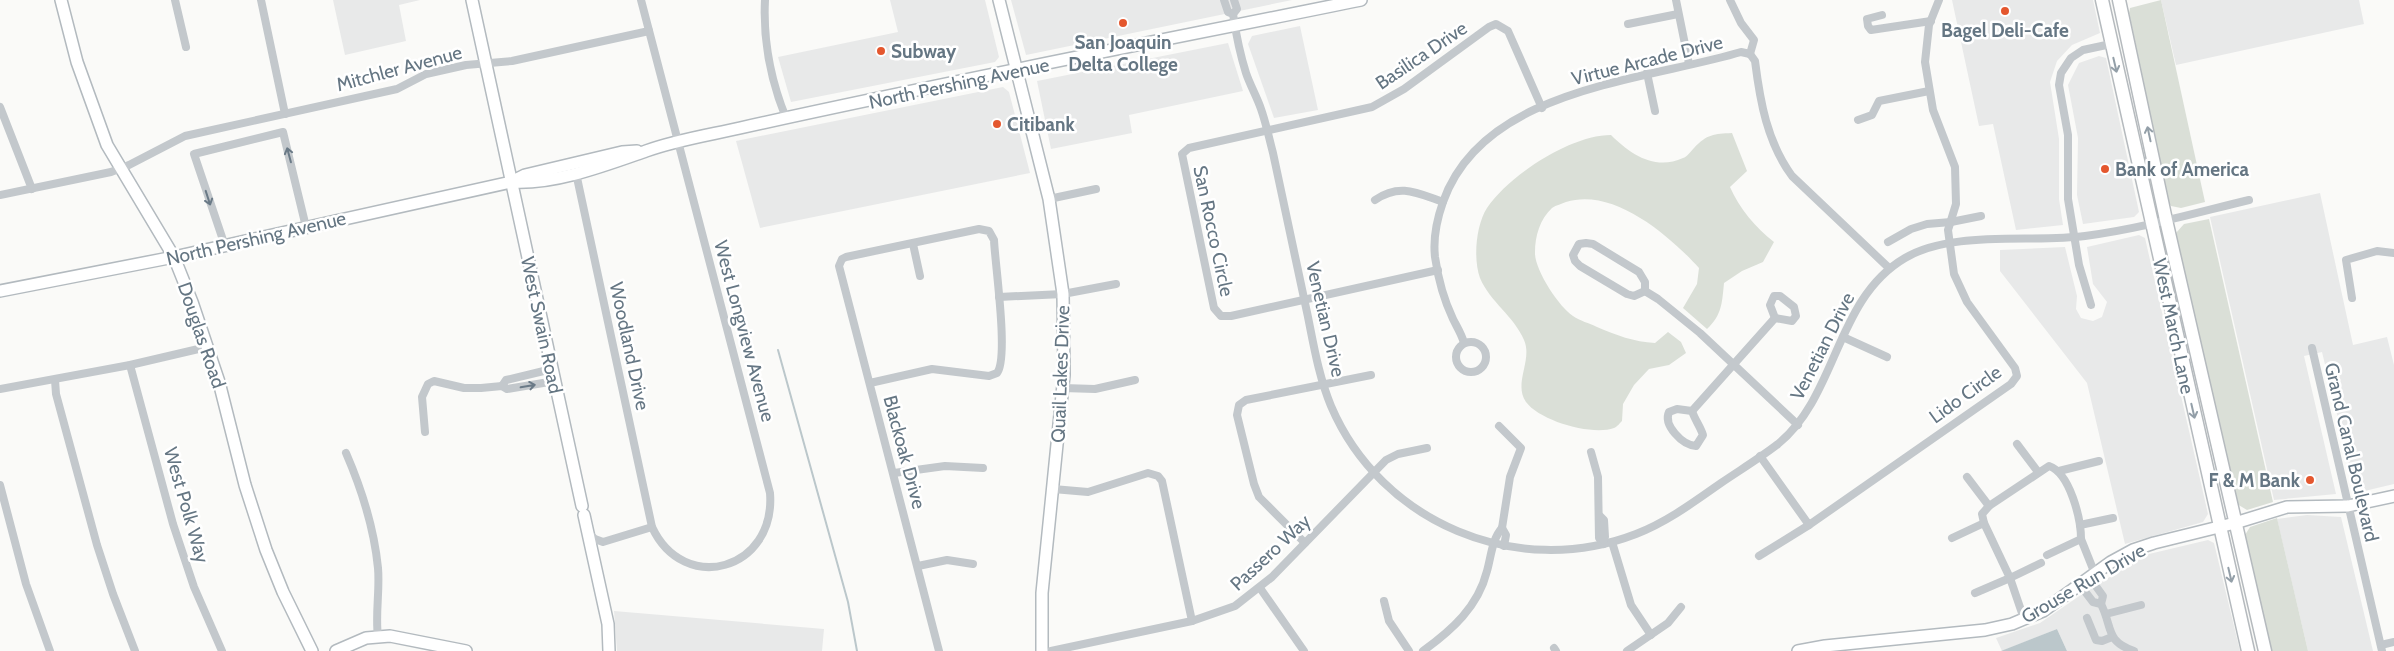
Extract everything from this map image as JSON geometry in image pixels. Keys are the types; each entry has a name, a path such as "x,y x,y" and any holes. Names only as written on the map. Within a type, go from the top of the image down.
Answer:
{"main road":[{"name":"Douglas Road","path":"61,0 70,38 101,130 120,169 174,258 192,302 225,404 245,484 266,550 283,592 312,651"},
{"name":"West Swain Road","path":"472,0 608,624 609,651"},
{"name":"Quail Lakes Drive","path":"998,0 1049,199 1063,294 1063,388 1041,607 1042,651"},
{"name":"North Pershing Avenue","path":"0,291 174,258 511,182 527,183 576,173 624,161 647,151 678,142 1017,71 1234,20 1361,0"},
{"name":"West March Lane","path":"2102,0 2248,651"},
{"name":"West March Lane","path":"2119,0 2166,220 2265,651"},
{"name":"North Pershing Avenue","path":"511,182 525,174 622,152 647,151"},
{"name":"Grouse Run Drive","path":"1798,651 1825,646 1985,630 2024,619 2047,608 2134,550 2154,543 2235,523 2287,507 2348,506 2394,496"},
{"path":"336,651 366,638 378,637 399,637 440,648 466,651"}],"street":[{"path":"175,0 186,47"},
{"path":"261,0 285,114"},
{"name":"West Longview Avenue","path":"641,0 770,493 771,508 768,525 755,546 739,559 720,566 702,566 686,562 675,556 657,538 652,527"},
{"path":"765,0 765,28 770,66 786,118"},
{"path":"1224,0 1228,12 1234,20"},
{"path":"1234,0 1237,9 1234,20"},
{"path":"1676,0 1689,64"},
{"path":"1730,0 1741,23 1754,40 1750,54 1755,61 1769,131 1781,162 1792,176 1889,268"},
{"path":"1939,0 1931,21 1926,43 1925,62 1933,110 1955,167 1956,204 1948,230 1948,244"},
{"path":"1628,24 1678,14"},
{"path":"1882,15 1867,19 1871,30 1931,21"},
{"name":"Venetian Drive","path":"1234,20 1244,68 1262,112 1267,131 1323,385 1339,423 1356,451 1373,472 1397,496 1434,521 1454,531 1504,546 1557,550 1612,542 1660,523 1760,456 1798,425 1819,391 1843,337 1866,294 1889,268 1922,250 1948,244 2075,237 2152,223 2249,200"},
{"name":"Basilica Drive","path":"1267,131 1372,107 1404,89 1489,27 1496,24 1508,31 1542,108"},
{"name":"Mitchler Avenue","path":"0,195 120,169 178,139 397,89 426,74 466,65 512,61 649,31"},
{"path":"2091,305 2083,283 2068,199 2068,135 2059,90 2060,78 2067,63 2077,54 2089,48 2111,44"},
{"name":"Virtue Arcade Drive","path":"1464,343 1446,300 1435,256 1436,233 1443,202 1453,179 1472,154 1489,137 1507,126 1542,108 1606,83 1741,52 1750,54"},
{"path":"1647,73 1655,111"},
{"path":"1858,120 1872,115 1879,101 1929,91"},
{"path":"0,107 32,189"},
{"name":"San Rocco Circle","path":"1267,131 1189,148 1182,154 1214,308 1219,315 1226,317 1304,299"},
{"path":"225,246 194,154 283,132 306,227"},
{"name":"Woodland Drive","path":"576,173 652,527"},
{"path":"1049,199 1096,189"},
{"path":"1375,200 1401,190 1443,202"},
{"path":"1888,242 1911,229 1927,224 1951,222 1981,216"},
{"path":"870,382 923,370 971,372 989,376 998,373 1002,365 999,298 993,237 989,231 979,229 913,244 920,276"},
{"name":"Blackoak Drive","path":"913,244 846,257 841,263 840,272 939,651"},
{"path":"1579,244 1593,244 1639,272 1645,282 1645,290 1634,296 1627,294 1575,261 1573,255 1575,248 1579,244"},
{"name":"Lido Circle","path":"1758,556 1809,525 2014,381 2017,373 2015,368 1961,293 1954,274 1948,244"},
{"path":"2352,298 2346,260 2377,252 2394,254"},
{"path":"1304,299 1438,270"},
{"path":"999,298 1063,294 1116,284"},
{"path":"1645,290 1700,333 1798,425"},
{"path":"1692,411 1775,318"},
{"path":"1843,337 1887,357"},
{"path":"0,389 130,365 207,347"},
{"name":"Grand Canal Boulevard","path":"2312,348 2382,648"},
{"name":"West Polk Way","path":"130,365 182,552 202,607 222,651"},
{"path":"502,386 506,380 552,369"},
{"path":"1305,543 1264,504 1256,491 1237,410 1239,405 1246,400 1371,375"},
{"path":"54,380 56,394 97,544 113,594 135,651"},
{"path":"1063,388 1095,389 1135,380"},
{"path":"425,432 422,397 428,384 434,381 464,388 502,386 507,389 555,381"},
{"path":"1676,409 1692,411 1703,435 1696,446 1690,445 1682,438 1668,424 1666,418 1669,412 1676,409"},
{"path":"1423,651 1452,628 1472,606 1482,587 1497,534 1502,528 1510,477 1521,448 1499,426"},
{"path":"2017,444 2038,472"},
{"name":"Passero Way","path":"1051,651 1192,621 1225,610 1260,588 1373,472 1391,456 1428,448"},
{"path":"1591,452 1598,477 1600,516 1604,520 1605,537 1603,542"},
{"path":"346,453 362,492 374,534 378,569 378,637"},
{"path":"1760,456 1809,525"},
{"path":"2059,471 2099,461"},
{"path":"894,474 946,466 983,468"},
{"path":"2024,619 2010,578 1984,523 1982,514 1989,506 2049,466 2059,471 2069,487 2080,525 2093,602 2101,604"},
{"path":"1053,489 1088,492 1148,473 1158,476 1162,481 1192,621"},
{"path":"1967,476 1989,506"},
{"path":"0,485 26,584 50,651"},
{"path":"2080,525 2114,518"},
{"path":"1952,538 1984,523"},
{"path":"587,531 595,539 603,542 652,527"},
{"path":"1502,528 1506,534 1504,546"},
{"path":"2047,555 2081,539"},
{"path":"1612,542 1631,606 1651,635"},
{"path":"918,566 947,560 973,564"},
{"path":"1975,593 2041,563"},
{"path":"2088,579 2103,596 2101,604 2115,642 2124,648 2134,651"},
{"path":"1260,588 1304,651"},
{"path":"1384,601 1389,620 1410,651"},
{"path":"2106,614 2141,605"},
{"path":"1627,651 1668,623 1681,607"},
{"path":"2087,618 2096,640 2102,641 2112,637"},
{"path":"2382,648 2394,642"}],"shaded area":[{"path":"333,0 420,0 399,5 406,41 345,55"},
{"path":"890,0 985,0 999,57 995,62 791,102 778,57 898,32"},
{"name":"San Joaquin Delta College","path":"1011,0 1292,0 1026,55"},
{"path":"1952,0 2093,0 2100,33 2072,45 2057,61 2050,82 2059,139 2059,199 2063,225 2016,230 1993,124 1979,126"},
{"path":"2161,0 2359,0 2364,24 2176,65"},
{"path":"2161,0 2205,202 2181,208 2171,206 2169,203 2129,13 2130,8"},
{"path":"1300,26 1318,110 1274,118 1248,44 1252,36"},
{"path":"1228,43 1243,91 1129,115 1132,133 1051,149 1037,81"},
{"path":"2099,56 2106,58 2139,212 2134,217 2083,224 2077,195 2078,138 2068,85 2079,63"},
{"path":"1003,87 1009,92 1030,173 760,228 736,141"},
{"path":"1732,133 1747,171 1730,187 1749,217 1774,242 1763,262 1742,271 1724,283 1722,303 1718,314 1707,329 1683,308 1697,284 1699,268 1672,242 1639,217 1602,201 1584,199 1555,206 1544,217 1536,240 1536,259 1548,287 1567,311 1579,319 1625,338 1655,343 1668,332 1681,342 1686,353 1669,365 1649,369 1634,385 1623,404 1622,421 1614,428 1593,430 1567,425 1554,421 1533,409 1526,402 1521,387 1526,355 1524,340 1520,331 1484,287 1478,270 1476,252 1478,233 1480,223 1487,208 1497,195 1525,170 1560,149 1578,142 1611,135 1635,154 1663,163 1673,162 1684,157 1707,137 1715,134"},
{"path":"2320,193 2353,345 2387,337 2394,365 2394,484 2356,493 2322,352 2304,356 2336,494 2274,500 2210,217"},
{"path":"2209,219 2273,502 2247,510 2237,504 2176,233 2184,224"},
{"path":"2139,235 2145,238 2208,514 2203,522 2125,544 2087,383 2000,271 2000,250 2065,247 2077,296 2076,309 2081,318 2093,321 2102,317 2107,302 2093,284 2087,247"},
{"path":"2307,515 2341,517 2373,651 2308,651 2277,519"},
{"path":"2277,518 2308,651 2272,651 2245,535 2250,527"},
{"path":"2208,540 2214,543 2240,651 2067,651 2057,629 2002,651 1996,638 2040,623 2091,588 2149,554"},
{"path":"614,611 824,629 822,651 617,651"},
{"path":"2057,629 2067,651 2001,651"}],"waterway":[{"path":"778,350 848,602 857,651"}],"place":[{"name":"Bagel Deli-Cafe","path":"2005,11"},
{"name":"San Joaquin Delta College","path":"1123,23"},
{"name":"Subway","path":"881,51"},
{"name":"Citibank","path":"997,124"},
{"name":"Bank of America","path":"2105,169"},
{"name":"F & M Bank","path":"2310,480"}]}
